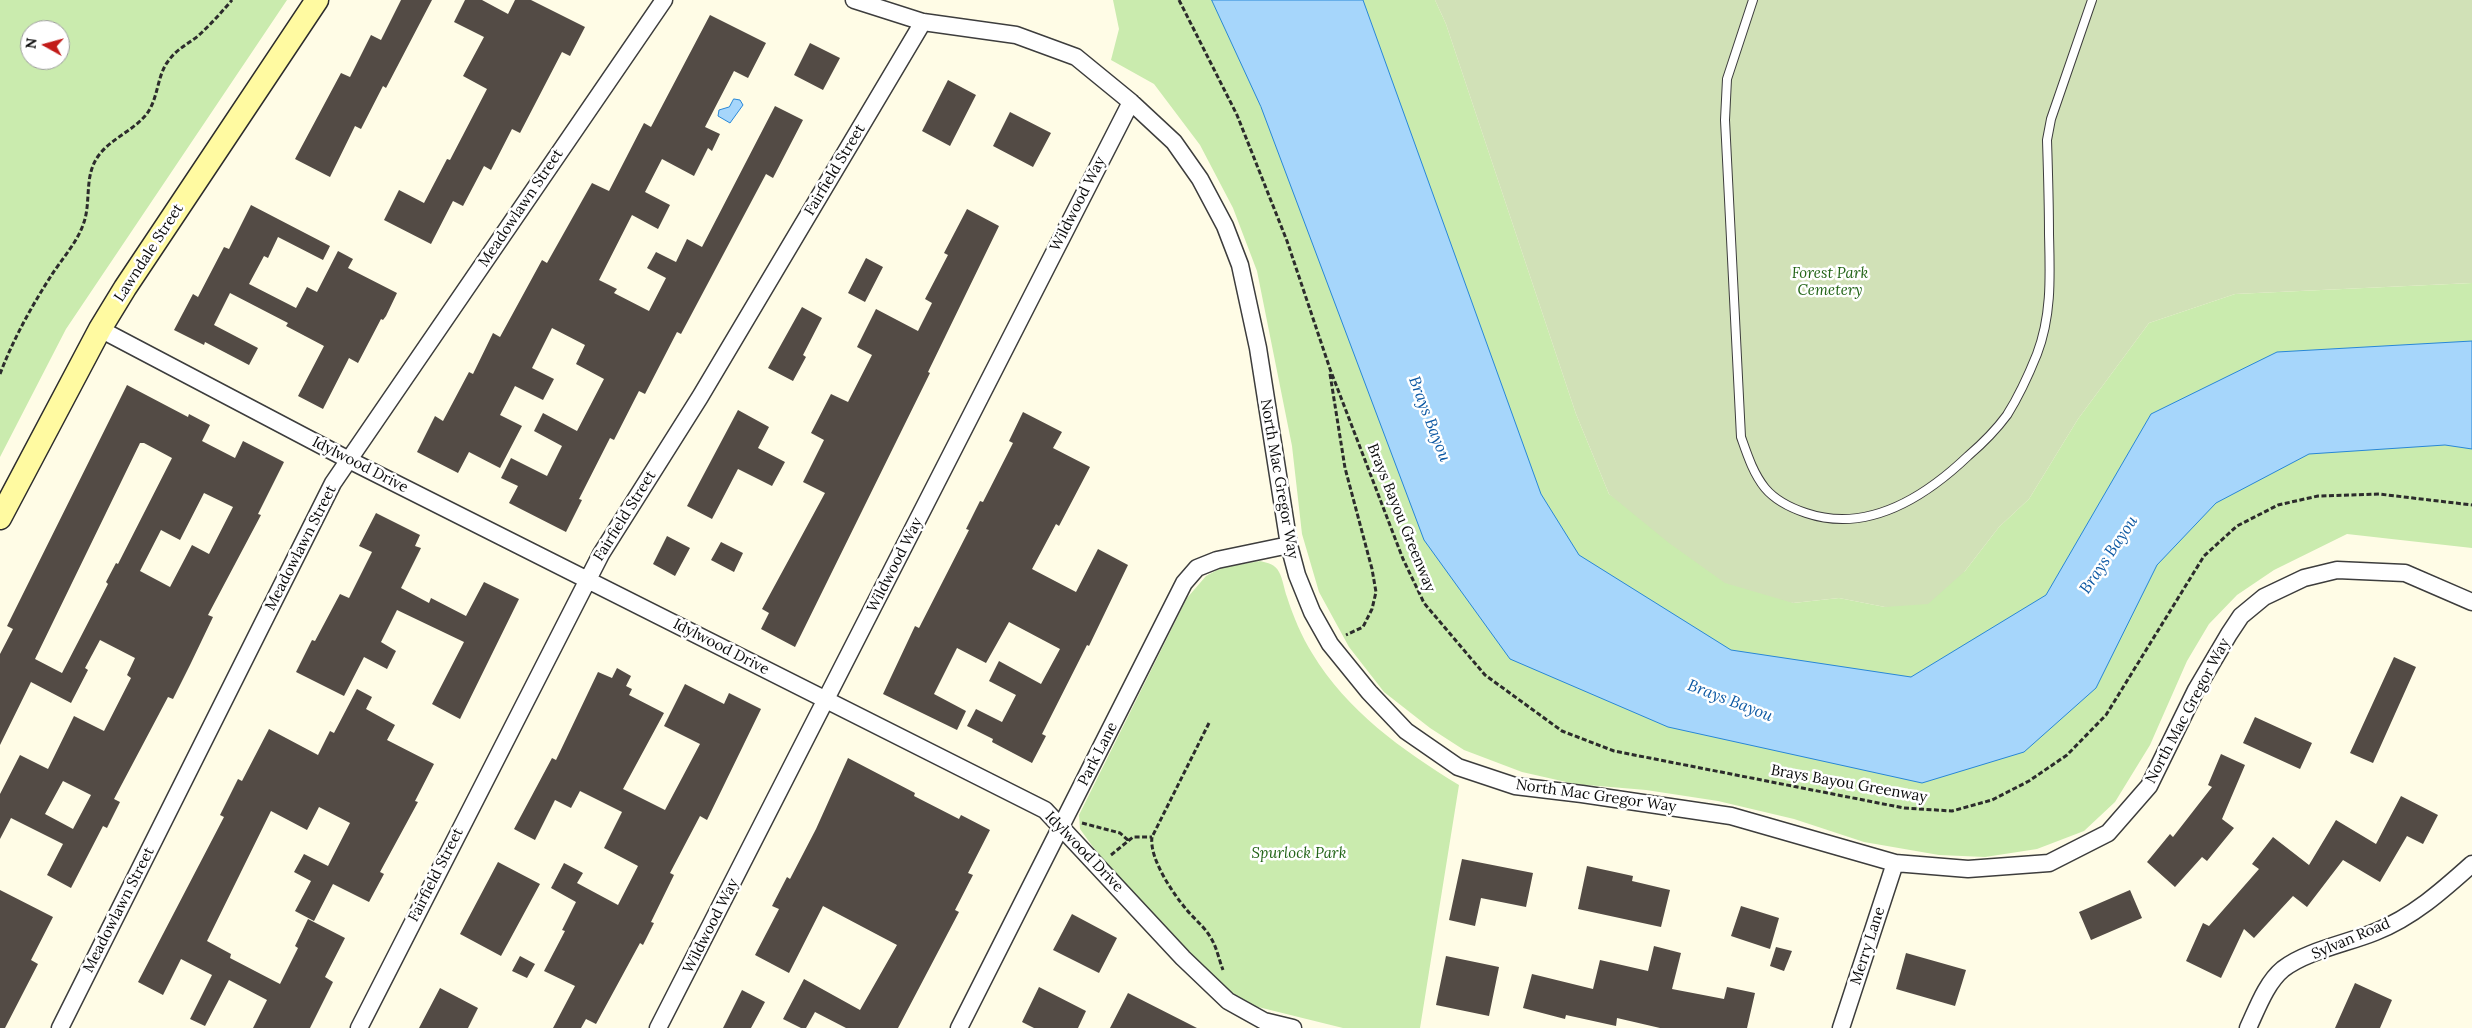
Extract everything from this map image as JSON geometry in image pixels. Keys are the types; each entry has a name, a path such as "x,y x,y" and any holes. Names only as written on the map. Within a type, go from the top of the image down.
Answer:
{"main road":[{"name":"Lawndale Street","path":"0,518 100,329 125,288 317,0"}],"street":[{"name":"Meadowlawn Street","path":"60,1028 334,483 664,0"},
{"name":"North Mac Gregor Way","path":"854,0 923,22 1016,35 1076,57 1131,102 1174,142 1200,179 1225,226 1240,265 1258,348 1289,545 1297,575 1312,612 1330,644 1368,692 1406,731 1458,767 1515,786 1731,816 1895,863 1968,869 2049,863 2108,833 2149,786 2196,690 2242,616 2264,597 2304,578 2337,570 2405,573 2472,602"},
{"name":"Fairfield Street","path":"359,1028 600,554 700,397 923,22"},
{"name":"Wildwood Way","path":"658,1028 1131,102"},
{"name":"Idylwood Drive","path":"100,329 349,460 1045,810 1183,958 1228,1001 1263,1025 1293,1028"},
{"name":"Park Lane","path":"959,1028 1184,583 1197,568 1217,560 1289,545"},
{"name":"Merry Lane","path":"1841,1028 1895,863"},
{"name":"Sylvan Road","path":"2248,1028 2267,990 2284,970 2309,956 2378,931 2432,900 2472,864"}],"lane":[{"path":"1753,0 1727,79 1725,120 1741,437 1750,464 1765,488 1789,507 1817,516 1845,520 1876,516 1908,503 1930,488 1984,441 2006,415 2022,386 2037,353 2047,318 2050,288 2048,140 2051,119 2092,0"}],"path":[{"path":"0,374 8,351 41,291 83,225 87,206 88,185 92,168 99,155 147,114 156,97 167,62 179,49 214,20 232,0"},
{"name":"Brays Bayou Greenway","path":"1179,0 1237,115 1287,241 1330,369 1403,559 1424,603 1485,675 1562,731 1614,752 1904,808 1952,811 1992,800 2029,781 2067,755 2106,715 2204,556 2237,526 2278,506 2318,496 2379,494 2472,505"},
{"name":"Brays Bayou Greenway","path":"1330,369 1345,468 1372,569 1376,592 1372,609 1363,627 1330,644"},
{"path":"1210,723 1152,837 1150,846 1154,857 1186,909 1212,939 1222,969 1228,976"},
{"path":"1079,823 1120,832 1129,841"},
{"path":"1106,856 1133,837 1152,837"}],"green space":[{"path":"0,0 287,0 66,329 0,457"},
{"path":"1113,0 1435,0 1446,24 1576,414 1609,494 1793,603 1839,598 1885,607 1965,571 1999,527 2029,499 2078,419 2149,323 2235,294 2472,283 2472,548 2347,534 2274,570 2237,595 2209,624 2187,661 2150,745 2115,802 2084,831 2037,849 1985,857 1939,855 1864,842 1794,819 1718,801 1646,790 1575,784 1522,772 1464,750 1430,728 1384,692 1349,647 1319,592 1302,534 1292,446 1257,271 1233,208 1200,145 1154,84 1111,60 1119,29"},
{"name":"Forest Park Cemetery","path":"1435,0 2472,0 2472,283 2235,294 2149,323 2078,419 2029,499 1999,527 1965,571 1928,604 1885,607 1839,598 1793,603 1725,583 1669,543 1609,494 1576,414 1446,24"},
{"name":"Spurlock Park","path":"1260,561 1271,564 1277,569 1282,578 1292,612 1305,640 1326,674 1342,693 1377,728 1417,758 1459,785 1420,1028 1343,1028 1246,1004 1218,982 1098,854 1080,829 1079,815 1187,598 1206,576 1221,568"}],"water":[{"name":"Brays Bayou","path":"1212,0 1363,0 1541,494 1579,555 1731,650 1911,677 2046,595 2151,414 2277,352 2472,341 2472,449 2445,445 2309,454 2216,503 2157,565 2096,688 2024,752 1922,783 1668,727 1510,659 1424,540 1261,107"},
{"path":"734,99 740,100 743,105 730,123 718,116 719,110 729,107"}],"building":[{"path":"401,0 432,0 386,88 383,86 361,129 355,126 330,177 295,159 341,73 350,77 371,35 381,40"},
{"path":"465,0 482,0 508,14 515,0 531,0 585,27 570,56 562,52 520,133 512,129 491,170 484,166 463,206 453,201 431,244 384,220 399,190 424,203 447,159 450,160 487,89 463,76 484,37 454,22"},
{"path":"710,15 766,43 748,78 734,71 705,127 720,134 712,151 708,148 694,176 662,159 645,192 670,205 658,229 632,215 599,280 617,289 614,293 649,311 666,278 647,268 656,252 676,262 687,239 702,247 775,106 803,120 773,178 766,174 681,334 677,332 645,394 639,391 614,440 610,438 579,499 582,500 566,532 509,503 518,486 501,478 511,458 547,476 562,446 534,431 543,413 577,431 604,379 576,364 585,345 552,328 532,368 554,379 543,400 515,386 500,415 522,426 500,468 469,452 458,473 417,452 435,416 443,421 469,372 473,374 493,333 500,337 542,260 547,263 592,183 609,191 644,123 651,127"},
{"path":"810,43 840,58 823,90 794,75"},
{"path":"948,80 976,95 950,146 922,131"},
{"path":"1010,112 1051,133 1033,167 993,146"},
{"path":"251,205 330,246 323,260 278,237 268,258 264,256 249,284 296,308 307,287 317,292 338,251 353,259 348,268 397,293 386,316 383,320 381,319 358,363 349,358 323,409 298,396 324,346 286,326 288,323 230,293 214,325 258,348 249,365 205,342 204,345 174,330 193,294 198,297 224,247 229,249"},
{"path":"967,209 999,226 928,372 930,373 795,647 761,629 769,613 762,609 825,493 803,482 824,440 811,433 831,394 848,402 872,355 857,347 876,309 918,331 932,303 925,299 948,255 944,253"},
{"path":"866,258 883,267 865,302 848,293"},
{"path":"802,307 822,318 803,355 806,357 793,381 768,368"},
{"path":"127,385 188,417 189,414 210,425 202,441 235,458 243,441 284,462 258,514 261,515 208,615 213,617 173,699 168,697 114,799 120,802 107,828 103,826 71,888 47,875 63,844 11,818 0,839 0,794 20,755 48,769 74,716 104,731 131,678 127,675 135,658 100,640 85,668 88,670 71,703 31,682 0,745 0,654 13,629 7,626","holes":["140,443 144,443 172,458 118,564 116,563 106,582 108,584 62,673 35,659","204,493 233,507 209,554 192,545 170,587 140,571 161,530 180,540","63,781 91,795 73,829 45,814"]},
{"path":"738,410 769,427 758,448 785,462 772,486 738,469 712,519 687,506"},
{"path":"1023,412 1062,432 1053,448 1090,467 1059,526 1056,524 1032,569 1076,592 1098,549 1128,565 1089,646 1087,645 1042,734 1046,736 1032,763 992,742 993,739 967,726 976,709 1002,722 1016,695 989,681 999,661 1041,684 1060,649 1009,622 986,663 957,648 934,694 966,711 957,730 883,694 915,626 919,628 969,530 966,529 980,501 983,502 1013,443 1009,441"},
{"path":"376,513 420,535 415,546 421,548 401,588 429,603 431,598 466,616 484,582 519,599 460,719 432,704 464,642 397,610 381,642 396,651 387,669 364,657 344,696 296,672 312,640 315,641 340,594 349,598 372,552 359,546"},
{"path":"667,536 690,548 675,576 653,564"},
{"path":"721,542 743,553 734,572 711,560"},
{"path":"2394,657 2416,667 2373,763 2350,753"},
{"path":"617,668 631,676 626,686 632,689 629,695 664,713 623,789 665,810 700,744 664,726 685,684 724,704 729,693 761,709 707,820 700,816 670,873 674,875 651,922 654,923 643,945 640,943 596,1024 586,1019 581,1028 553,1028 575,986 544,971 565,931 562,930 576,902 551,888 564,863 583,873 577,883 618,905 638,866 604,848 622,812 580,791 571,808 555,800 535,840 514,829 552,758 556,760 598,672 612,678"},
{"path":"357,689 372,697 366,709 395,725 387,740 434,764 415,801 418,802 380,872 384,874 369,902 333,884 314,921 295,911 311,881 294,872 304,854 328,866 350,823 319,807 307,830 271,811 207,941 231,954 230,958 280,984 298,948 295,946 308,919 345,938 325,977 333,982 310,1028 253,1028 267,1000 229,980 205,1026 190,1019 212,975 181,959 163,995 138,982 224,817 220,815 238,779 242,781 269,729 318,755 330,731 334,733"},
{"path":"2255,717 2312,743 2300,769 2243,743"},
{"path":"2221,754 2245,765 2222,819 2234,828 2207,861 2202,857 2175,887 2147,862 2170,834 2173,837 2212,787 2208,785"},
{"path":"848,758 915,793 914,796 959,819 961,815 990,830 968,873 973,875 955,910 959,912 898,1028 846,1028 815,1012 806,1028 801,1028 783,1019 804,979 860,1010 897,945 823,906 789,973 755,955 779,909 772,906 787,877 790,879 816,829"},
{"path":"2401,796 2438,815 2423,844 2407,836 2380,882 2343,860 2307,907 2293,896 2254,938 2244,929 2221,978 2186,961 2203,923 2209,926 2259,869 2252,864 2273,837 2309,865 2336,820 2376,844"},
{"path":"1462,859 1533,873 1526,907 1481,898 1475,926 1449,920"},
{"path":"498,862 540,884 501,956 460,934"},
{"path":"1587,866 1633,876 1632,881 1670,890 1661,927 1578,909"},
{"path":"0,890 53,917 31,960 38,964 5,1028 0,1028"},
{"path":"2130,890 2142,918 2091,940 2079,912"},
{"path":"1741,906 1779,918 1770,949 1731,936"},
{"path":"1072,914 1117,938 1099,973 1053,950"},
{"path":"1654,946 1681,953 1672,989 1724,999 1727,987 1755,993 1747,1028 1660,1028 1617,1018 1616,1026 1566,1015 1565,1019 1523,1008 1532,974 1593,989 1600,960 1648,971"},
{"path":"1776,947 1792,951 1784,971 1770,966"},
{"path":"1906,953 1966,970 1955,1006 1896,989"},
{"path":"520,956 535,964 527,978 512,971"},
{"path":"1446,956 1499,967 1489,1016 1436,1005"},
{"path":"2355,983 2392,1000 2380,1028 2335,1028"},
{"path":"1039,987 1086,1011 1078,1028 1034,1028 1022,1022"},
{"path":"440,988 478,1008 468,1028 419,1028"},
{"path":"742,990 765,1002 751,1028 723,1028"},
{"path":"1128,993 1197,1028 1110,1028"}]}
